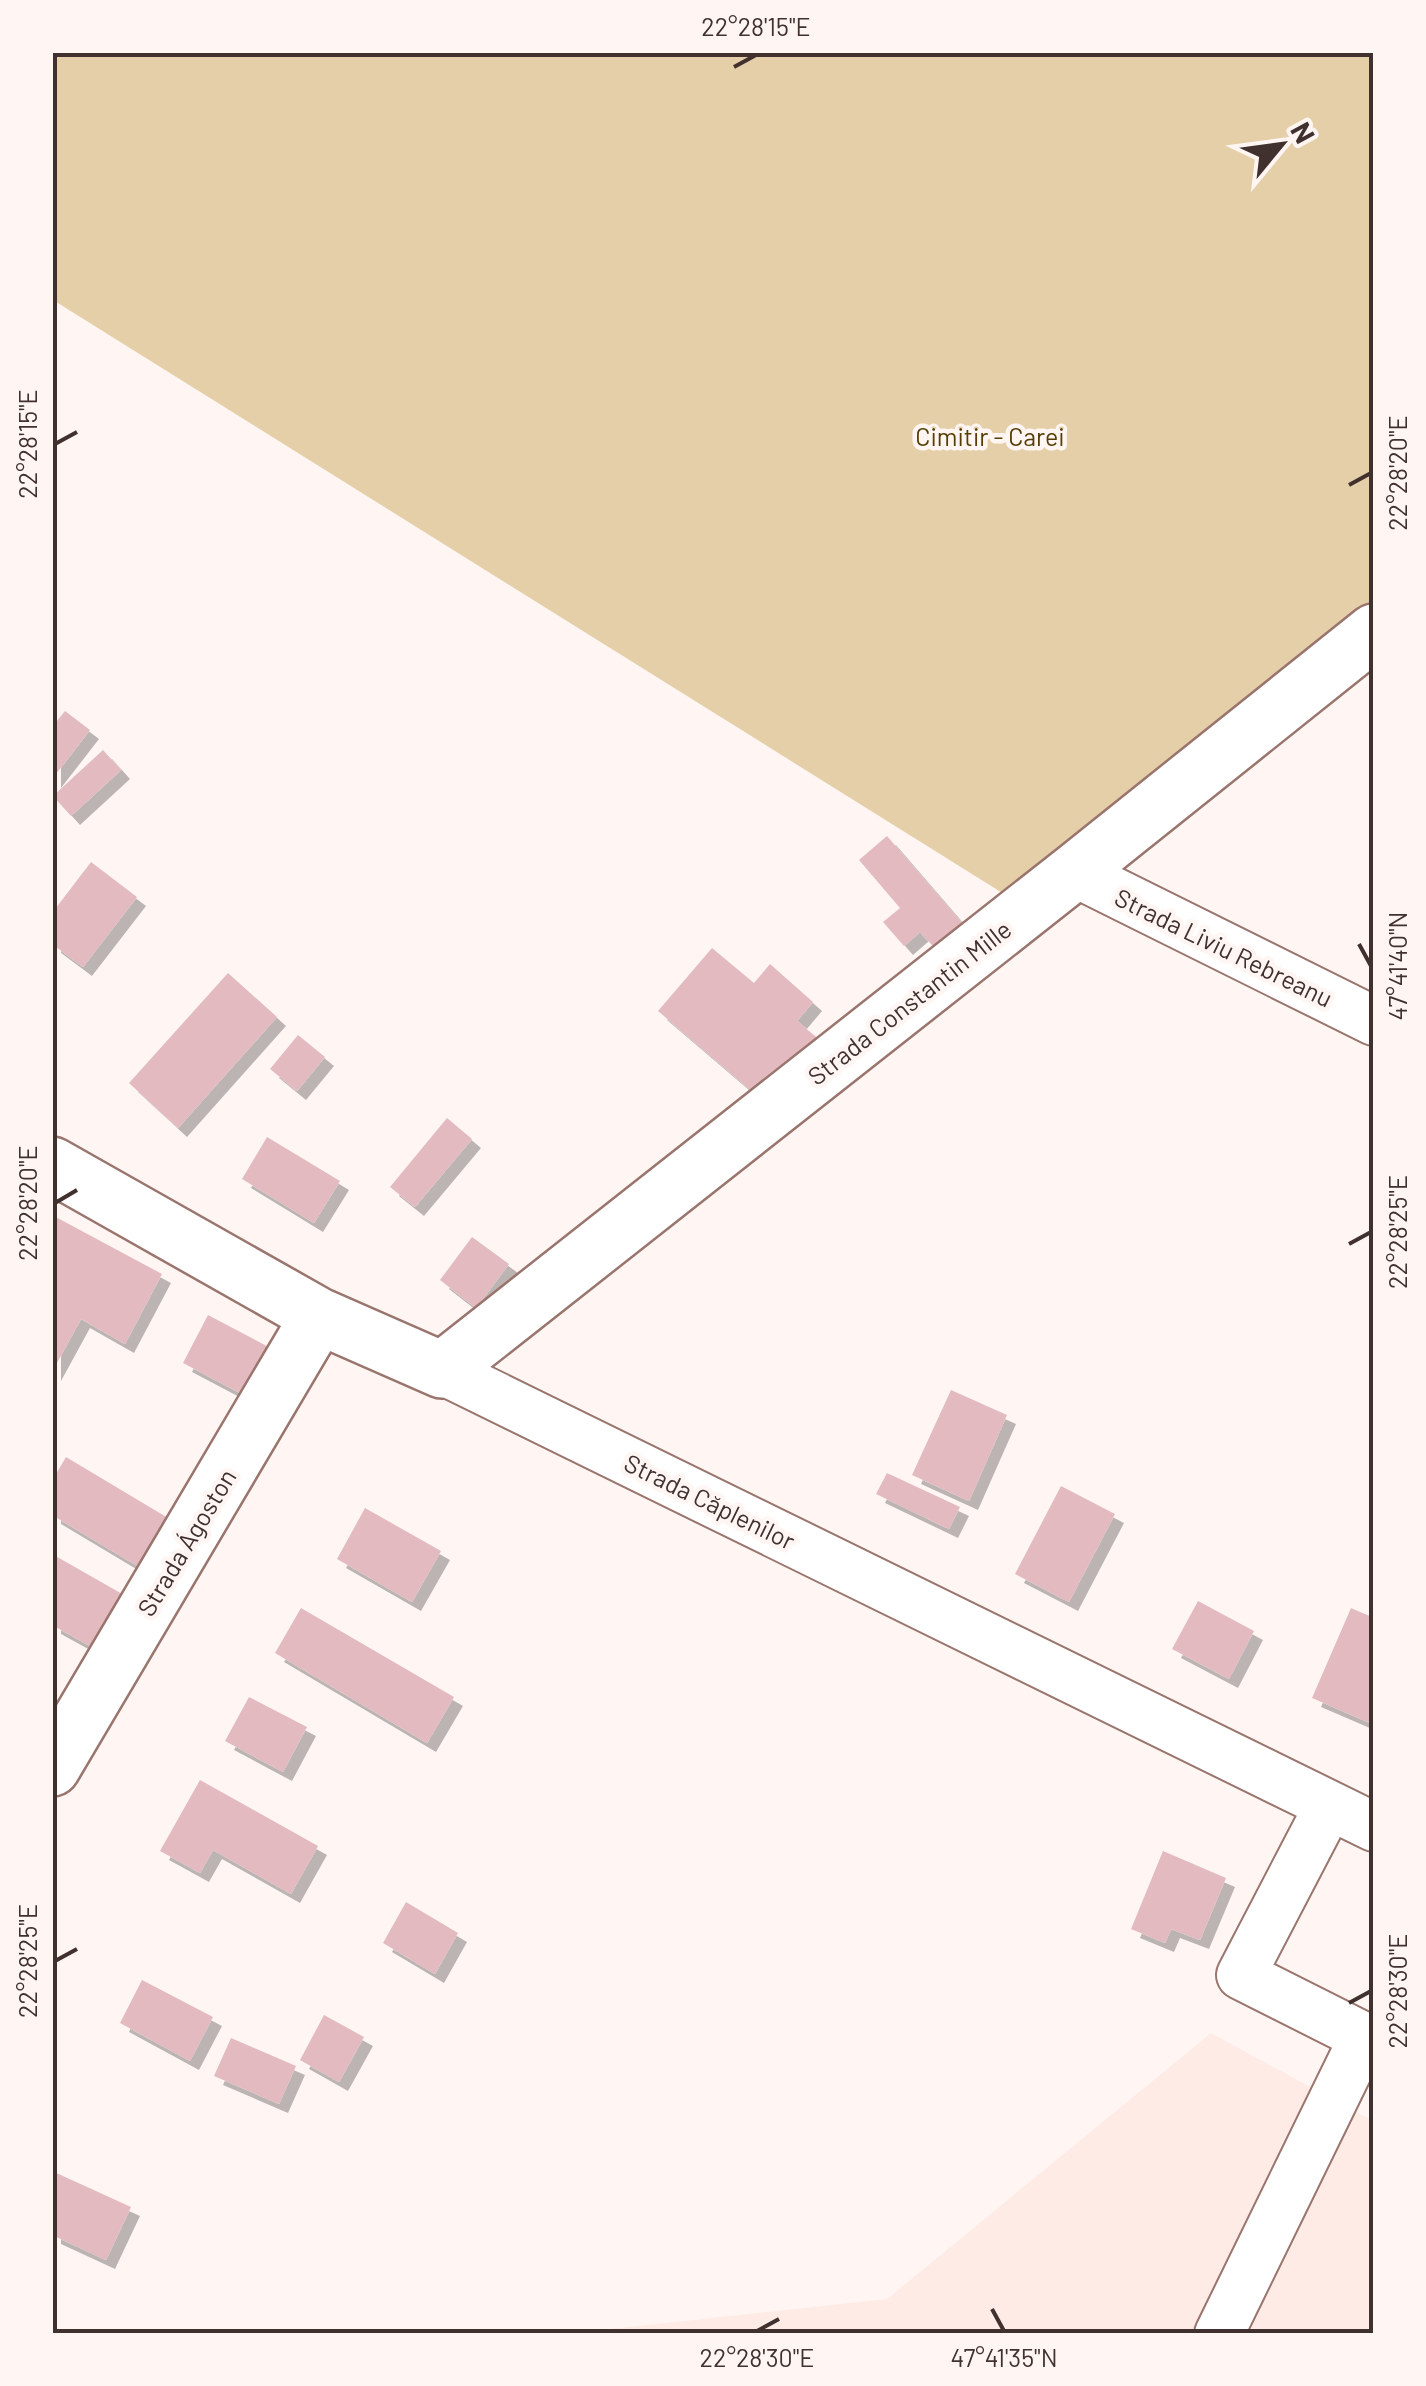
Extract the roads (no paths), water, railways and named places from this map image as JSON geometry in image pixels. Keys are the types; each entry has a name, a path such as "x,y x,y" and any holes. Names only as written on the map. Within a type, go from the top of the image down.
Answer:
{"main road":[{"name":"Strada Constantin Mille","path":"442,1370 1374,632"},
{"name":"Strada Căplenilor","path":"52,1165 318,1316 442,1370"},
{"name":"Strada Ágoston","path":"52,1768 318,1316"}],"street":[{"name":"Strada Liviu Rebreanu","path":"1074,872 1374,1021"},
{"name":"Strada Căplenilor","path":"442,1370 1374,1827"},
{"path":"1219,2334 1369,2040 1242,1975 1330,1806"}],"park label":[{"name":"Cimitir - Carei","path":"990,436"}]}
